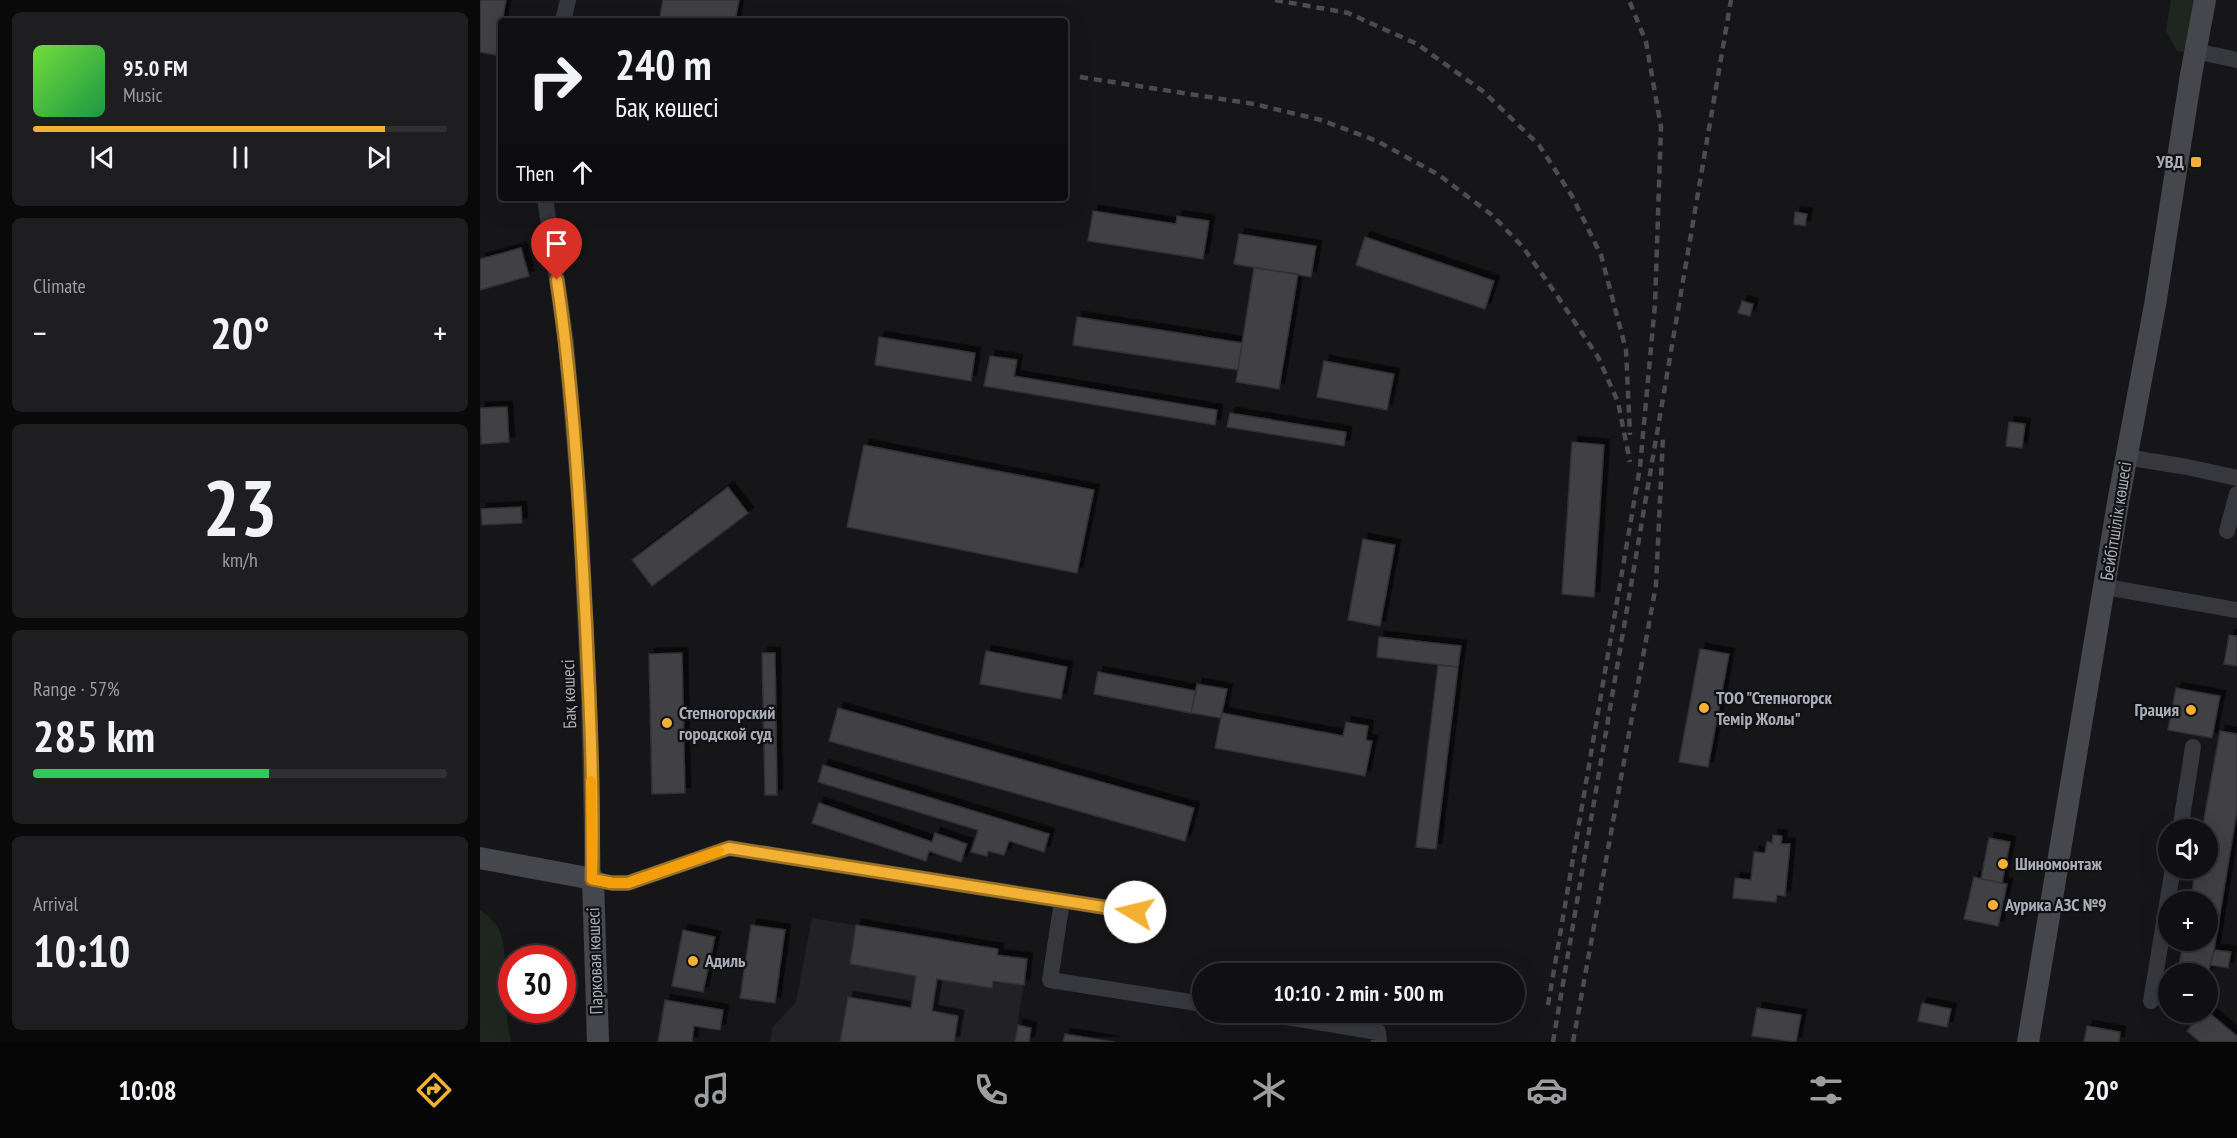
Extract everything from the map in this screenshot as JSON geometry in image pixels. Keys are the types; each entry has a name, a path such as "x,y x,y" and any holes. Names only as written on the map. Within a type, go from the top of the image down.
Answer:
{"street":[{"path":"564,18 568,0"},
{"name":"Бейбітшілік көшесі","path":"2028,1042 2205,0"},
{"path":"2195,51 2237,60"},
{"name":"Бақ көшесі","path":"545,201 566,342 580,508 589,698 592,879"},
{"path":"2126,457 2237,478"},
{"path":"2228,531 2237,494"},
{"path":"2106,587 2237,610"},
{"path":"2182,819 2193,747"},
{"path":"480,858 612,883 628,883 729,848 1135,912"},
{"name":"Парковая көшесі","path":"592,879 598,1042"},
{"path":"2151,1001 2171,879"},
{"path":"1062,901 1050,980 1192,1002"},
{"path":"1323,1023 1378,1032 1379,1042"}],"shaded area":[{"path":"2171,0 2196,0 2185,52 2177,51 2166,31"},
{"path":"480,910 497,926 504,945 498,945 498,1023 508,1023 511,1042 480,1042"},
{"path":"812,918 998,949 997,955 1027,959 1015,1042 770,1042 773,1027 796,1002"}],"building":[{"path":"480,0 506,0 503,18 498,18 496,55 480,52"},
{"path":"663,0 739,0 736,18 660,18"},
{"path":"1093,211 1176,224 1177,216 1209,221 1203,259 1088,241"},
{"path":"1795,212 1807,214 1805,226 1794,224"},
{"path":"1239,234 1316,246 1311,277 1234,264"},
{"path":"1365,237 1494,281 1485,309 1356,265"},
{"path":"521,248 529,276 480,290 480,259"},
{"path":"1254,268 1298,274 1279,389 1236,382"},
{"path":"1742,301 1753,304 1750,316 1738,313"},
{"path":"1077,317 1242,343 1238,370 1073,345"},
{"path":"879,337 975,353 971,381 875,365"},
{"path":"990,356 1017,360 1014,376 1217,410 1215,425 984,386"},
{"path":"1324,361 1394,374 1387,410 1317,397"},
{"path":"507,407 509,442 481,444 480,408"},
{"path":"1230,413 1346,432 1344,446 1227,427"},
{"path":"2009,422 2025,424 2022,448 2006,446"},
{"path":"1572,442 1604,445 1594,597 1562,594"},
{"path":"864,445 1094,490 1077,573 847,527"},
{"path":"728,487 748,513 652,586 632,560"},
{"path":"521,507 522,523 482,525 481,509"},
{"path":"1363,539 1395,545 1380,626 1348,620"},
{"path":"2229,635 2237,636 2237,666 2224,664"},
{"path":"1379,637 1461,646 1458,667 1377,657"},
{"name":"ТОО \"Степногорск Темiр Жолы\"","path":"1700,649 1729,654 1708,767 1679,762"},
{"path":"986,651 1067,667 1061,699 980,684"},
{"name":"Степногорский городской суд","path":"682,653 685,793 652,794 649,654"},
{"path":"762,653 775,653 777,795 765,795"},
{"path":"1438,665 1458,667 1436,849 1416,847"},
{"path":"1098,672 1196,691 1191,713 1094,694"},
{"path":"1197,684 1227,689 1221,718 1191,713"},
{"path":"2176,688 2220,696 2212,738 2168,730"},
{"path":"838,708 1194,808 1185,841 829,741"},
{"path":"1222,713 1343,736 1346,722 1368,726 1366,740 1372,741 1365,776 1215,748"},
{"path":"2220,731 2237,734 2237,811 2218,926 2218,891 2192,891 2194,879 2218,879 2218,819 2204,819"},
{"path":"823,765 1049,834 1044,852 1009,841 1004,855 988,851 987,856 971,852 978,830 818,782"},
{"path":"819,803 932,842 935,833 967,844 961,862 929,851 926,861 812,823"},
{"path":"1773,835 1782,836 1781,844 1790,844 1785,896 1777,895 1776,902 1733,898 1735,878 1751,880 1754,852 1765,853 1767,842 1772,843"},
{"path":"1989,838 2010,842 2002,883 1981,879"},
{"path":"1974,877 2007,884 1998,926 1964,919"},
{"path":"751,925 785,930 775,1003 740,998"},
{"path":"856,925 998,949 997,955 1027,959 1024,985 993,981 992,988 937,979 932,1011 958,1016 954,1042 840,1042 848,997 911,1008 916,976 850,964"},
{"name":"Адиль","path":"683,930 715,937 703,992 672,986"},
{"path":"2182,951 2214,951 2211,963 2179,963"},
{"path":"2214,951 2231,952 2228,968 2218,966 2218,963 2211,963"},
{"path":"665,1000 723,1010 720,1030 694,1026 692,1042 658,1042"},
{"path":"1922,1003 1951,1009 1947,1027 1918,1021"},
{"path":"1757,1008 1801,1015 1796,1042 1752,1036"},
{"path":"2218,1020 2237,1036 2237,1042 2200,1042 2187,1031 2194,1023 2218,1023"},
{"path":"1018,1025 1031,1028 1029,1042 1015,1042"},
{"path":"2087,1026 2120,1032 2119,1042 2084,1042"},
{"path":"1065,1034 1114,1042 1063,1042"}],"railway":[{"path":"1275,0 1348,13 1417,44 1484,92 1539,145 1572,196 1601,255 1626,350 1630,435"},
{"path":"1548,1005 1640,467 1655,304 1661,127 1646,42 1629,0"},
{"path":"1553,1042 1731,0"},
{"path":"1080,77 1254,104 1321,120 1377,141 1439,175 1492,215 1523,247 1598,357 1618,402 1630,462"},
{"path":"1573,1042 1656,585 1663,437"}],"slow traffic":[{"path":"591,781 592,879 628,883 719,851"}],"place":[{"name":"УВД","path":"2196,162"},
{"name":"ТОО \"Степногорск Темiр Жолы\"","path":"1704,708"},
{"name":"Грация","path":"2191,710"},
{"name":"Степногорский городской суд","path":"667,723"},
{"name":"Шиномонтаж","path":"2003,864"},
{"name":"Аурика АЗС №9","path":"1993,905"},
{"name":"Адиль","path":"693,961"}],"route":[{"path":"557,280 566,342 580,508 589,698 592,879 628,883 729,848 1135,912"}]}
